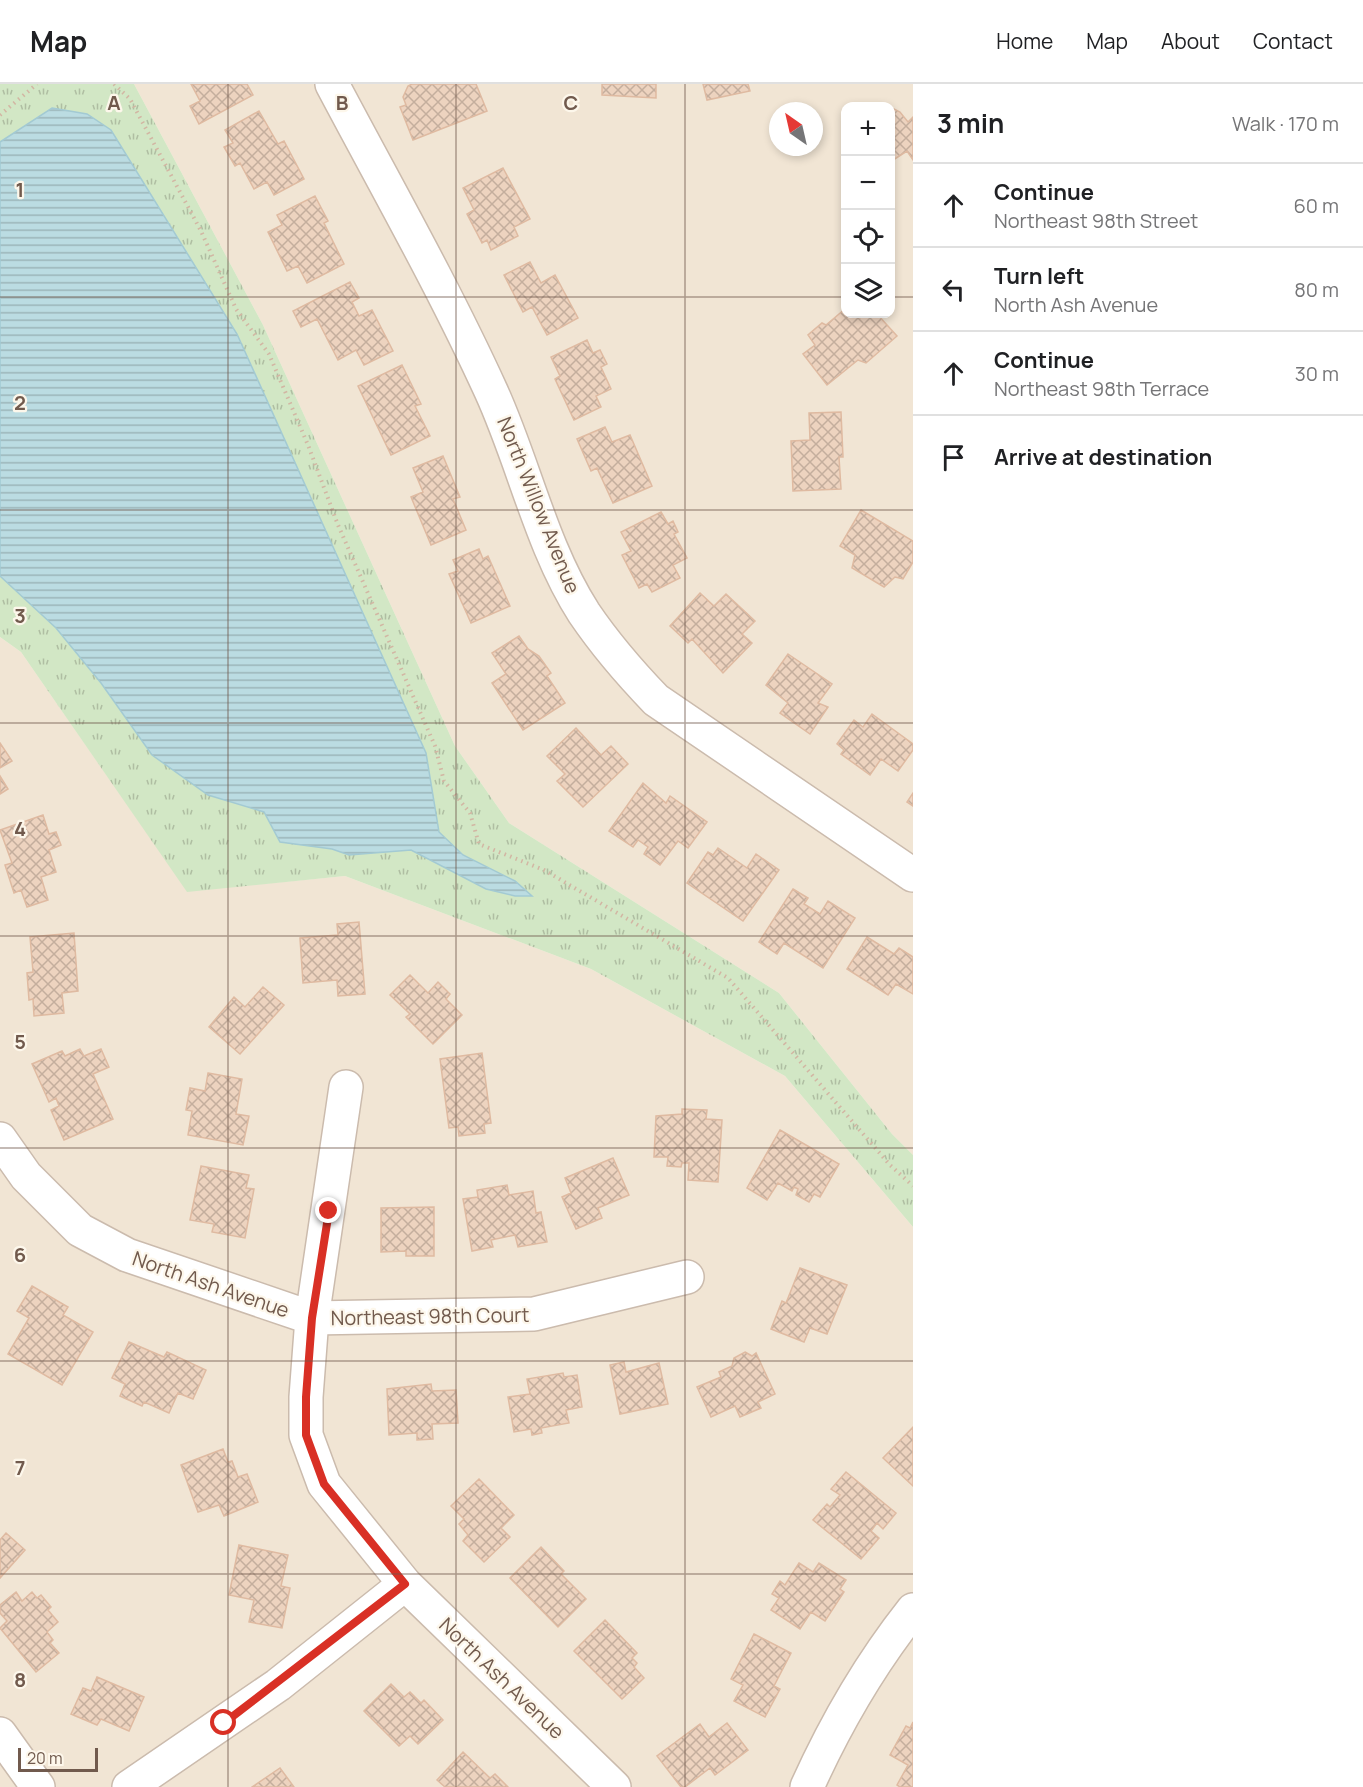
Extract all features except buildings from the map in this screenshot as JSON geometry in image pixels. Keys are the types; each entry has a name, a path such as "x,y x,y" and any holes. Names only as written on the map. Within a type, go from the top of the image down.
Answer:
{"street":[{"name":"North Willow Avenue","path":"332,84 467,340 503,417 553,551 583,612 623,665 656,700 913,875"},
{"path":"312,1318 346,1087"},
{"name":"North Ash Avenue","path":"0,1139 26,1176 80,1230 127,1255 312,1318 306,1397 306,1435 324,1484 405,1584 614,1787"},
{"name":"Northeast 98th Court","path":"312,1318 534,1314 687,1277"},
{"path":"129,1787 278,1684 405,1584"},
{"path":"807,1787 829,1740 890,1639 913,1610"},
{"path":"0,1734 38,1787"}],"path":[{"path":"0,115 37,84"},
{"path":"114,84 130,99 201,231 236,309 269,354 308,445 338,525 431,737 444,781 470,813 479,844 544,870 728,978 890,1166 913,1186"}],"shaded area":[{"path":"134,84 913,84 913,1155 892,1134 779,993 509,823 455,746 263,325"},
{"path":"0,637 21,652 187,891 345,876 591,969 785,1076 913,1227 913,1787 0,1787"}],"green space":[{"path":"0,84 134,84 263,325 455,746 509,823 779,993 892,1134 913,1155 913,1227 785,1076 591,969 345,876 187,892 21,652 0,637"}],"water":[{"path":"52,108 87,114 111,130 237,334 426,753 439,832 463,855 515,881 532,896 515,896 486,889 411,850 349,855 332,849 280,842 264,812 208,795 152,755 101,683 56,628 0,576 0,142"}],"route":[{"path":"224,1723 313,1658 405,1584 324,1484 306,1435 306,1397 312,1318 329,1211"}]}
